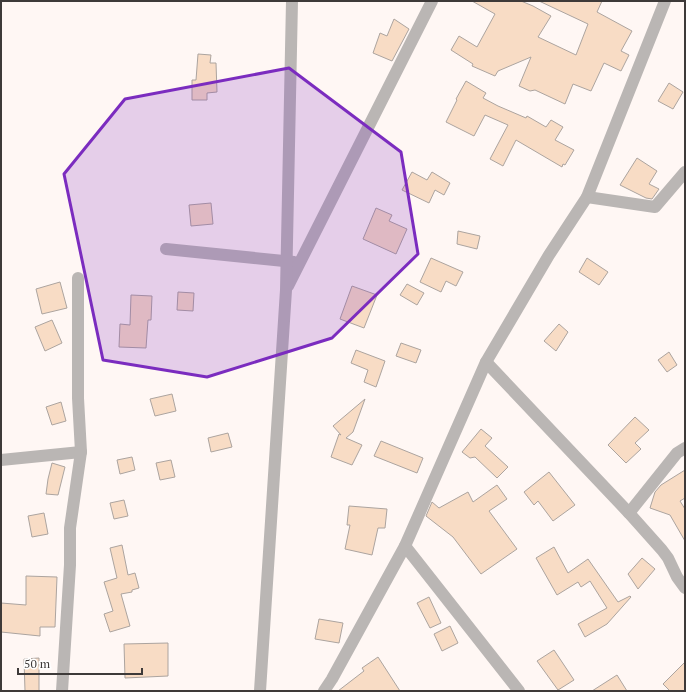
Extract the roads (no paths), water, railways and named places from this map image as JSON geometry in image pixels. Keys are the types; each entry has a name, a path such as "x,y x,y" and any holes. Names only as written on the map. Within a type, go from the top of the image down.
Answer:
{"street":[{"path":"260,691 286,290 292,1"},
{"path":"286,290 432,1"},
{"path":"324,691 405,546 486,362 549,254 587,197 665,1"},
{"path":"587,197 655,206 685,172"},
{"path":"166,249 300,263"},
{"path":"62,691 70,565 70,528 81,452 78,398 78,278"},
{"path":"486,362 629,513 668,558 677,577 685,588"},
{"path":"629,513 677,454 685,448"},
{"path":"1,460 81,452"},
{"path":"405,546 519,691"}]}
